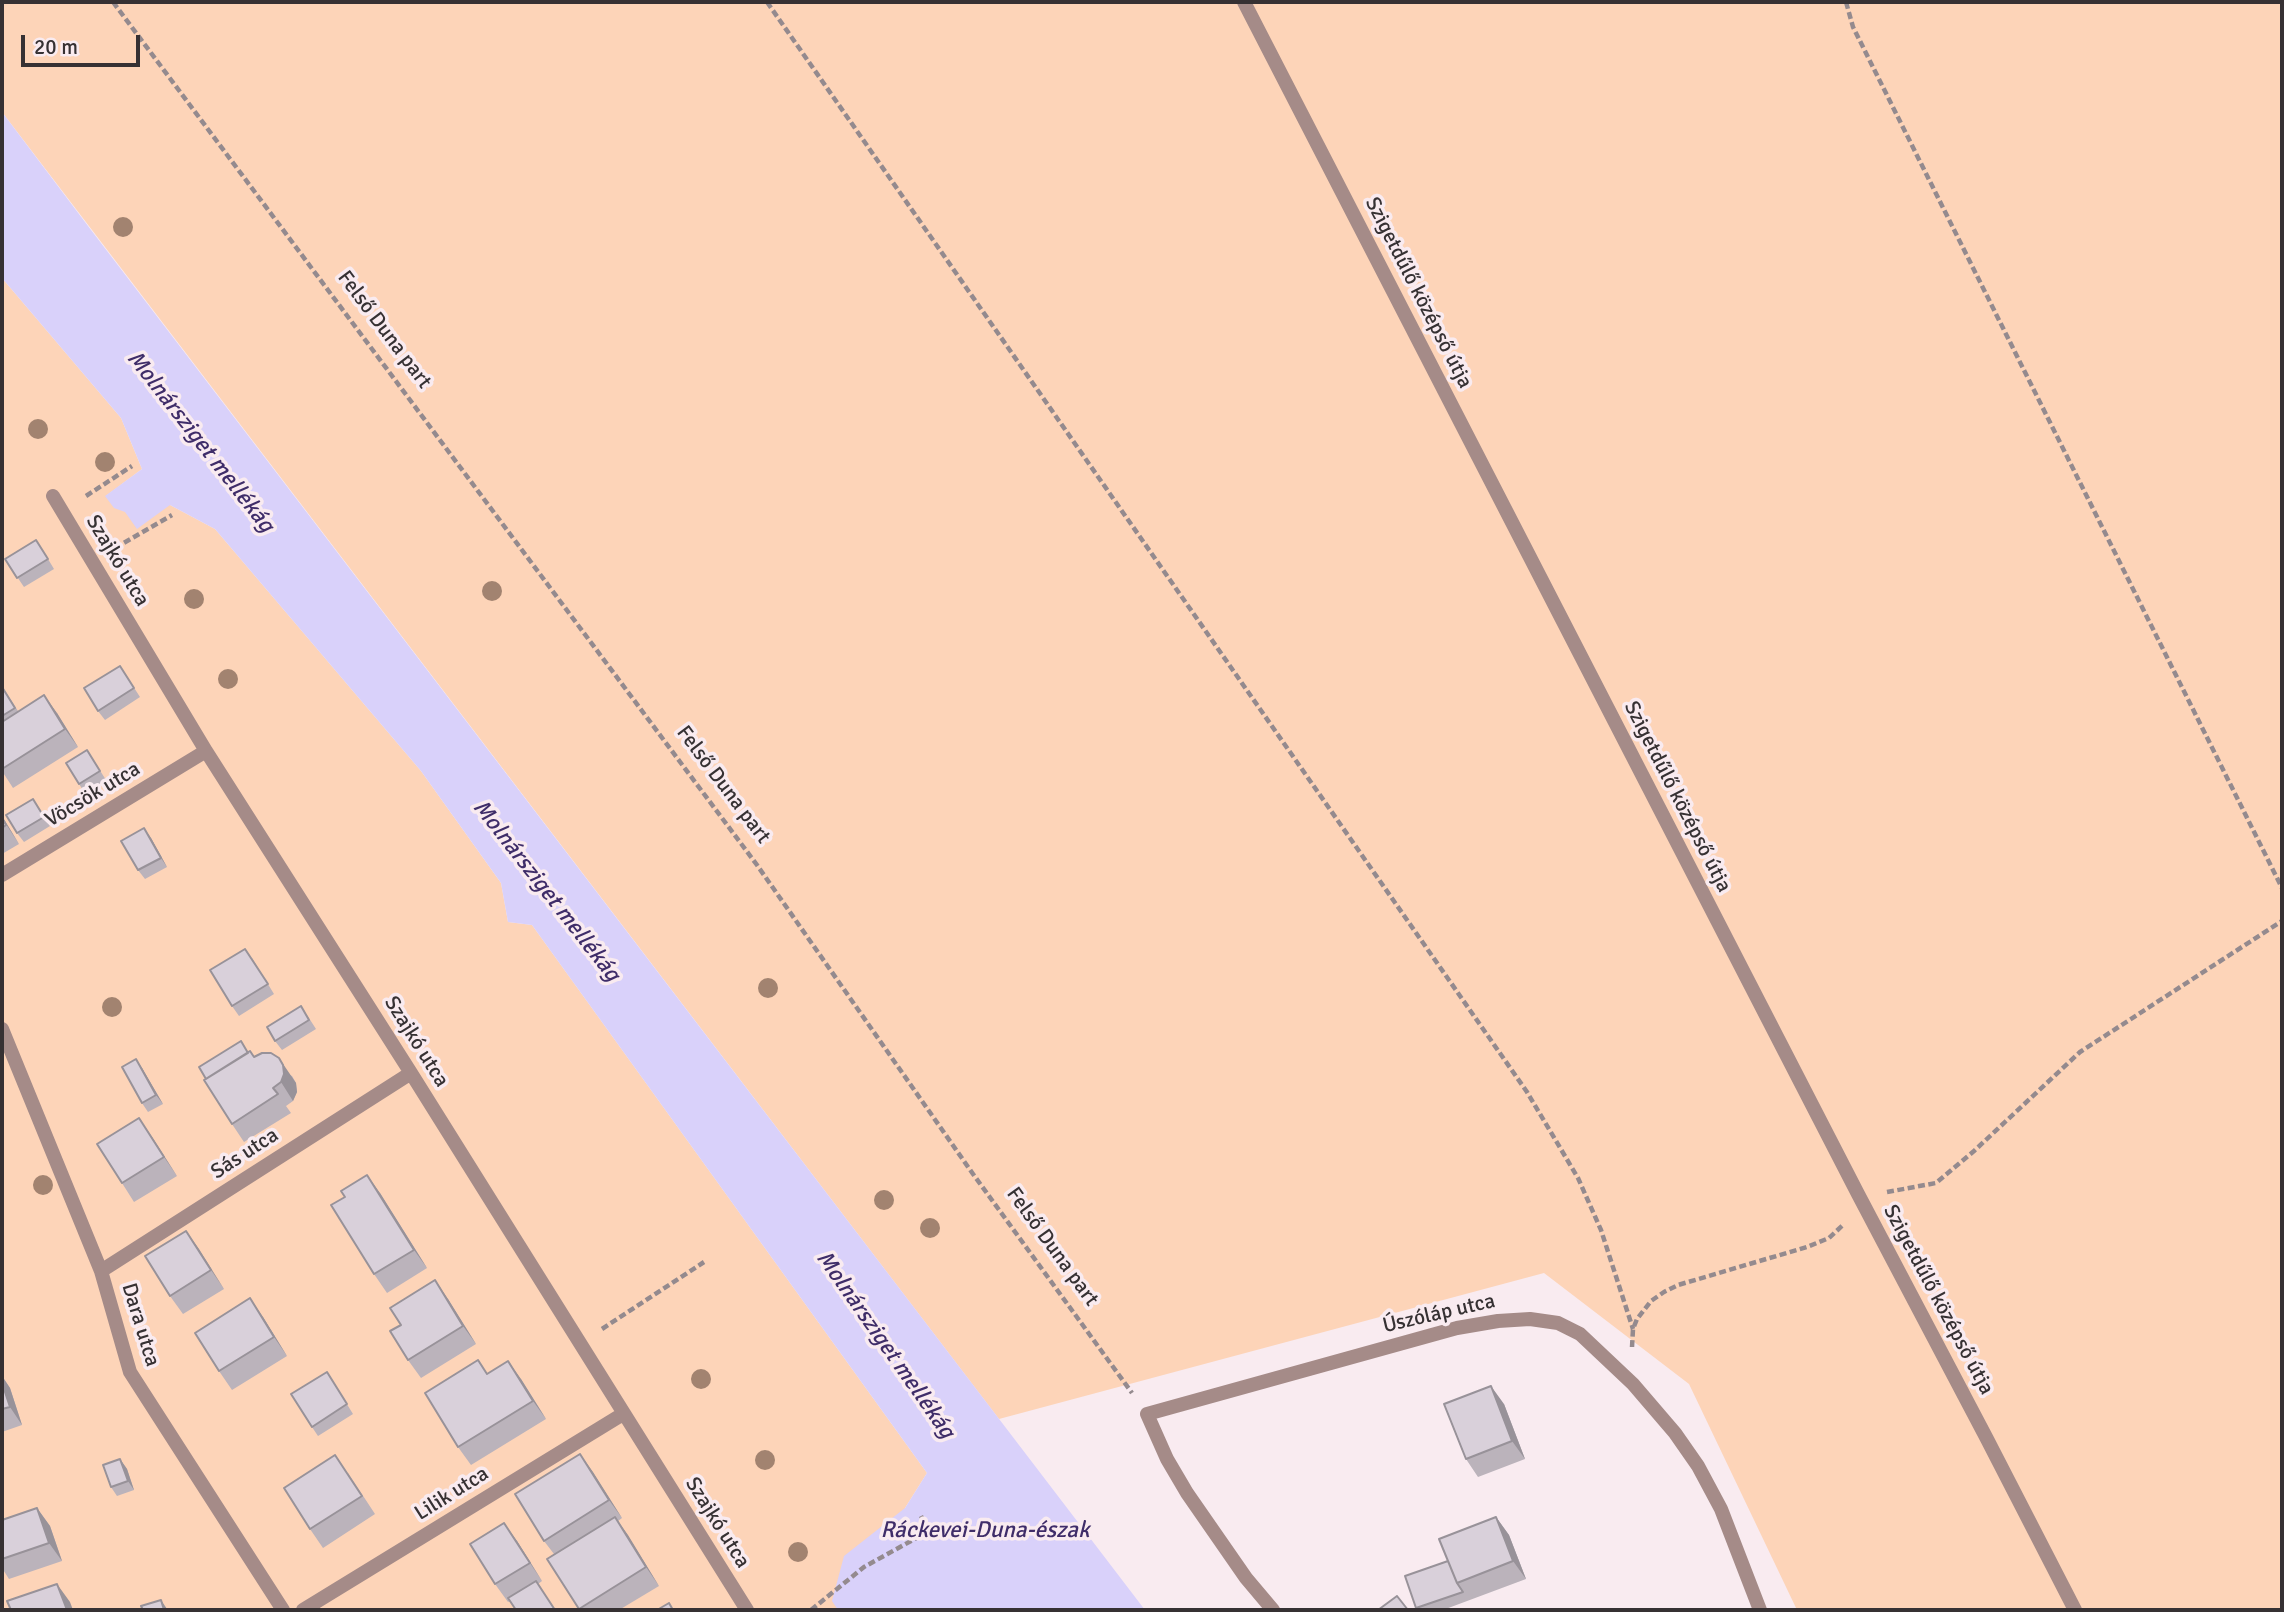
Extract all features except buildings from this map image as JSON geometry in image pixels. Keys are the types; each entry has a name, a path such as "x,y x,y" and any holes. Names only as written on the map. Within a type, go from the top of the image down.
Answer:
{"street":[{"name":"Szigetdűlő középső útja","path":"1244,2 2074,1610"},
{"name":"Szajkó utca","path":"53,496 206,751 747,1610"},
{"name":"Vöcsök utca","path":"2,875 206,751"},
{"name":"Dara utca","path":"2,1029 101,1271 130,1372 283,1610"},
{"name":"Sás utca","path":"101,1271 411,1073"},
{"name":"Úszóláp utca","path":"1147,1413 1457,1328 1514,1319 1544,1320 1569,1328 1592,1344 1633,1384 1675,1433 1698,1466 1721,1509 1760,1610"},
{"name":"Lilik utca","path":"303,1610 623,1413"},
{"path":"1147,1413 1167,1459 1187,1493 1246,1578 1273,1610"}],"path":[{"name":"Felső Duna part","path":"113,2 757,865 973,1174 1147,1413"},
{"path":"767,2 1527,1092 1578,1178 1601,1230 1633,1329 1633,1384"},
{"path":"1846,2 1853,27 2282,888"},
{"path":"82,499 132,466"},
{"path":"127,542 172,515"},
{"path":"1633,1329 1651,1301 1678,1285 1829,1238 1843,1226 1858,1194 1888,1192 1937,1183 2080,1052 2282,921"},
{"path":"580,1344 704,1262"},
{"path":"814,1609 864,1567 929,1531 921,1516"}],"shaded area":[{"path":"2,2 2282,2 2282,1610 1797,1610 1689,1384 1544,1273 999,1419 2,112"},
{"path":"2,278 121,418 142,469 106,496 170,505 215,529 421,771 501,883 508,922 532,925 927,1473 905,1508 1006,1610 2,1610"}],"water":[{"name":"Ráckevei-Duna-észak","path":"2,112 1145,1610 838,1610 832,1601 844,1556 905,1508 927,1473 532,925 508,922 501,883 421,771 215,529 170,505 137,529 125,512 114,508 105,496 142,469 121,418 2,278"}],"water label":[{"name":"Molnársziget mellékág","path":"200,442"},
{"name":"Molnársziget mellékág","path":"546,891"},
{"name":"Molnársziget mellékág","path":"885,1345"}]}
